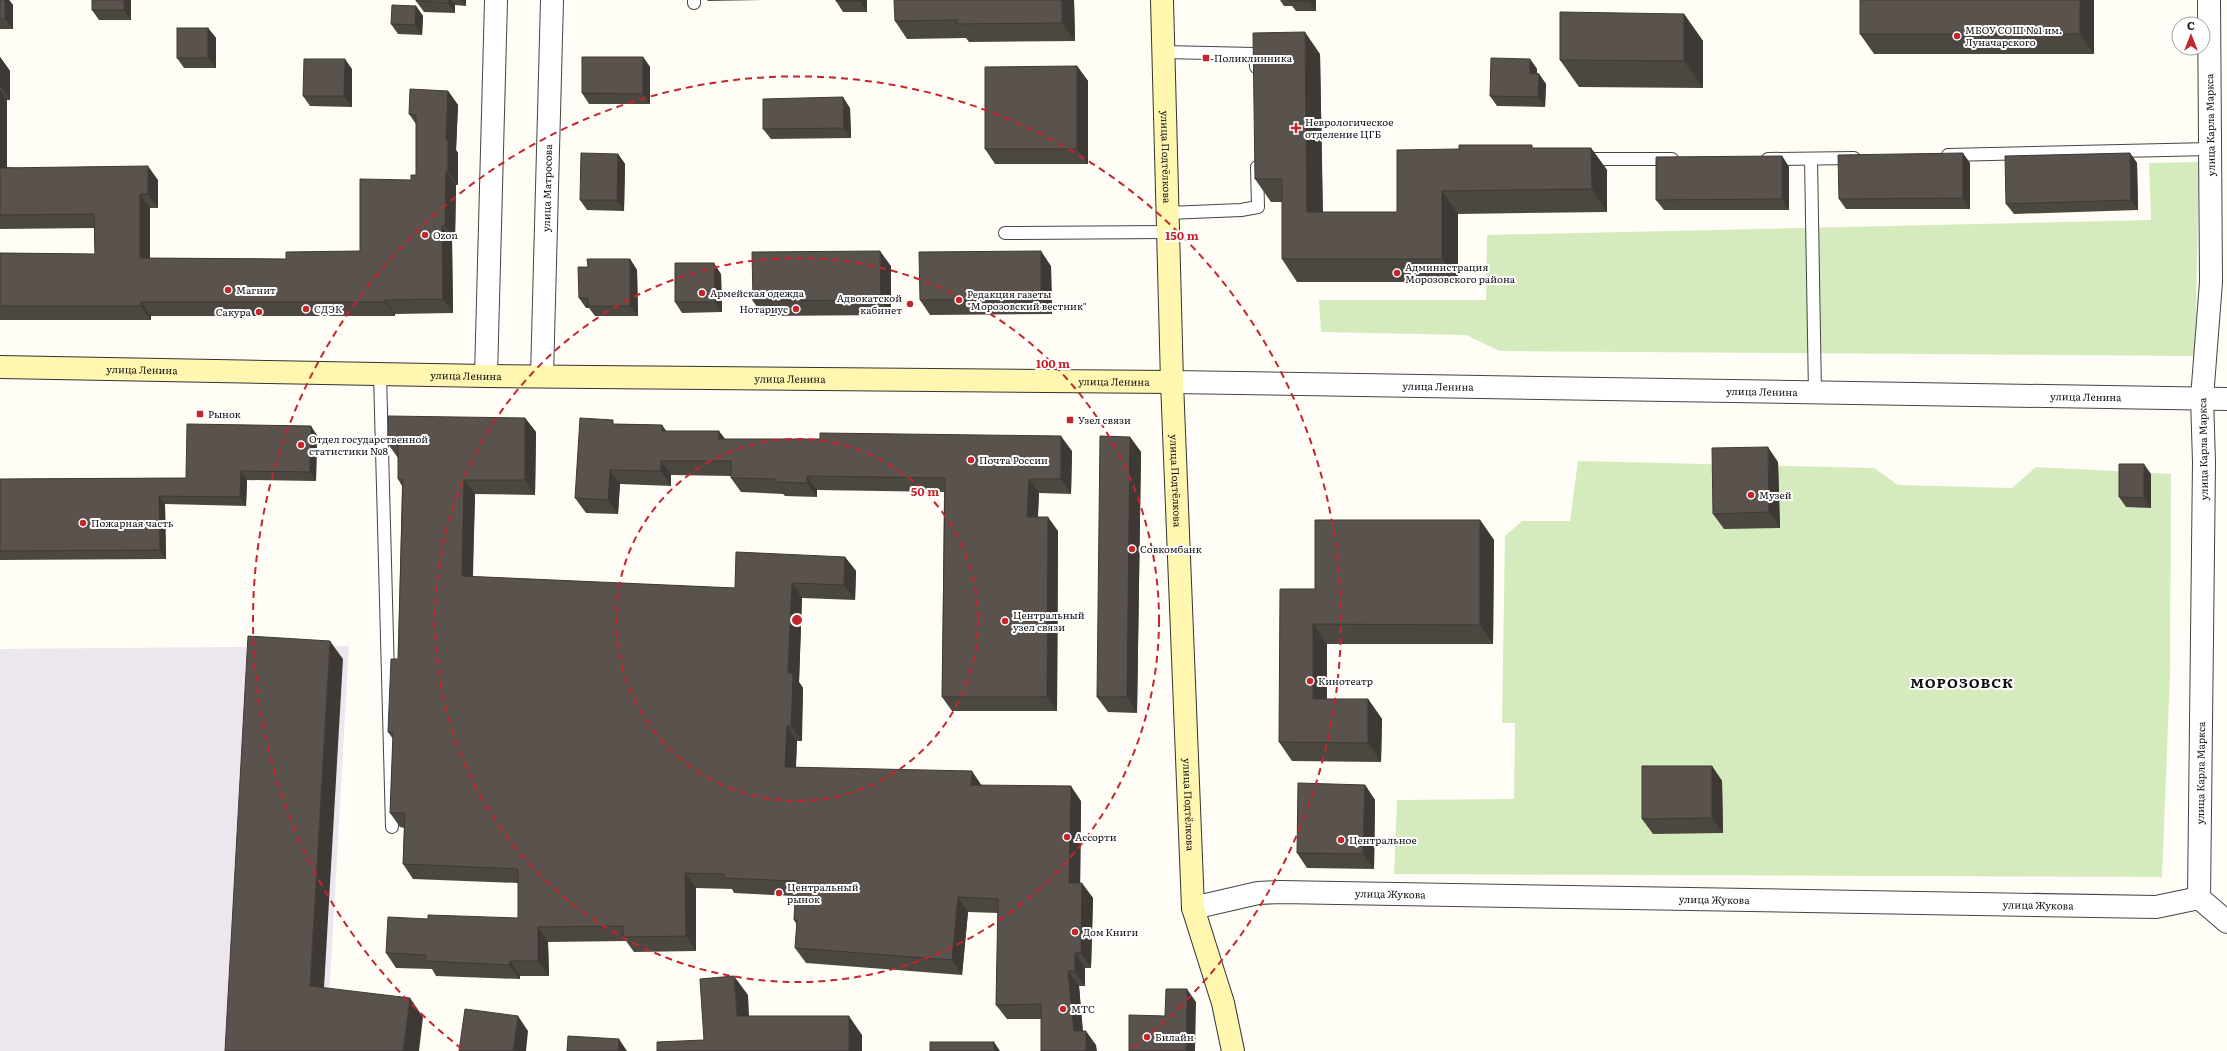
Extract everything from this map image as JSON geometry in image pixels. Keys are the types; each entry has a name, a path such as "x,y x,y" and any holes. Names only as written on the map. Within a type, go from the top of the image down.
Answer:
{"main road":[{"name":"улица Подтёлкова","path":"1162,0 1172,382 1193,908 1223,1003 1233,1051"},
{"name":"улица Ленина","path":"0,367 486,376 1172,382"}],"street":[{"path":"486,376 496,0"},
{"name":"улица Матросова","path":"542,376 552,0"},
{"name":"улица Карла Маркса","path":"2199,898 2204,462 2202,398 2211,282 2209,0"},
{"name":"улица Ленина","path":"1172,382 1815,394 2227,399"},
{"name":"улица Жукова","path":"1193,908 1258,893 1280,892 2156,907 2199,898"},
{"path":"2199,898 2227,922"}],"lane":[{"path":"1163,52 1255,54 1256,76"},
{"path":"1938,156 2210,149"},
{"path":"1005,233 1168,222 1258,207 1257,153"},
{"path":"1755,159 1867,157"},
{"path":"1573,159 1684,159"},
{"path":"1811,159 1815,394"},
{"path":"380,374 392,827"}],"shaded area":[{"path":"349,646 326,1051 0,1051 0,649"}],"green space":[{"path":"2199,162 2195,356 1500,351 1466,335 1321,332 1319,300 1486,300 1487,235 2151,220 2149,163"},
{"path":"1578,461 1874,468 1898,485 2012,488 2036,467 2171,474 2170,675 2162,877 1394,874 1397,800 1514,799 1515,723 1502,723 1505,536 1522,521 1570,521"}],"building":[{"path":"0,0 5,0 5,19 0,19"},
{"path":"92,0 124,0 124,10 92,10"},
{"path":"448,0 448,3 416,1"},
{"path":"860,0 860,1 836,1"},
{"path":"894,0 1062,0 1062,23 957,24 957,20 895,21"},
{"path":"1309,0 1309,1 1289,1"},
{"path":"1860,0 2080,0 2080,34 1860,34"},
{"path":"392,5 416,6 415,25 391,24"},
{"path":"1560,12 1684,14 1684,61 1560,60"},
{"path":"177,28 208,28 208,58 177,58"},
{"path":"1305,32 1307,212 1397,212 1397,150 1459,149 1459,145 1532,145 1532,148 1591,148 1592,189 1442,191 1442,259 1282,259 1282,179 1255,179 1253,33"},
{"path":"582,57 643,57 643,94 582,93"},
{"path":"1491,58 1530,59 1530,73 1539,74 1538,97 1490,96"},
{"path":"304,59 345,59 344,96 303,96"},
{"path":"1077,66 1077,149 985,149 985,67"},
{"path":"410,89 448,91 446,139 448,139 448,171 446,171 445,226 442,226 443,299 385,300 385,302 141,302 141,306 0,306 0,253 95,254 94,214 0,215 0,168 148,166 148,194 140,194 140,258 286,259 286,252 360,251 360,179 411,180 411,175 416,175 416,115 409,114"},
{"path":"843,97 844,128 763,129 763,99"},
{"path":"581,153 618,154 617,200 580,200"},
{"path":"1963,153 1963,198 1839,199 1838,155"},
{"path":"2130,153 2131,200 2006,204 2005,156"},
{"path":"1782,156 1782,199 1656,200 1656,157"},
{"path":"880,251 881,300 753,301 752,252"},
{"path":"1041,251 1041,299 920,300 919,252"},
{"path":"587,259 630,259 630,306 588,306 588,298 579,298 578,267 588,267"},
{"path":"675,263 714,263 715,302 675,302"},
{"name":"Центральный рынок","path":"388,416 525,418 525,480 464,480 462,576 735,588 736,552 845,557 844,585 792,583 788,673 793,673 792,706 791,726 787,726 785,767 972,771 971,785 1071,786 1069,883 1082,883 1081,953 1075,953 1075,971 1068,971 1074,1031 1086,1031 1086,1051 1041,1051 1041,1004 996,1005 998,899 958,897 952,960 795,948 797,920 794,920 796,881 724,878 724,874 685,873 686,936 623,937 623,926 538,927 538,961 510,961 509,965 426,961 426,955 386,953 388,917 428,919 428,915 518,918 518,869 403,864 405,813 390,813 393,733 388,732 391,659 398,659 403,479 398,479 398,444 388,444"},
{"path":"580,418 613,420 613,424 662,425 662,431 719,431 719,439 820,439 820,433 1061,436 1061,479 1029,479 1027,517 1048,517 1047,697 942,697 945,478 807,476 807,483 775,482 775,479 731,478 731,461 661,461 661,471 610,470 608,500 575,498"},
{"path":"187,424 311,426 310,472 241,471 240,497 159,496 160,550 0,551 0,479 186,478"},
{"path":"1100,436 1130,437 1127,697 1097,697"},
{"name":"Музей","path":"1768,447 1769,512 1713,514 1712,448"},
{"path":"2119,464 2144,464 2144,498 2119,497"},
{"name":"Кинотеатр","path":"1315,520 1480,520 1480,625 1313,624 1313,699 1368,699 1368,743 1279,742 1280,589 1315,589"},
{"path":"248,636 330,641 310,986 410,998 403,1051 225,1051"},
{"path":"1642,766 1712,766 1712,818 1642,819"},
{"name":"Центральное","path":"1298,783 1365,785 1363,854 1297,853"},
{"path":"734,976 737,1016 849,1016 849,1051 657,1051 657,1042 704,1040 700,979"},
{"path":"1166,989 1187,989 1186,1051 1129,1051 1129,1015 1165,1016"},
{"path":"465,1009 518,1016 513,1051 459,1051"},
{"path":"568,1036 619,1039 618,1051 567,1051"},
{"path":"930,1042 994,1042 994,1051 930,1051"}],"place":[{"name":"МБОУ СОШ №1 им. Луначарского","path":"1957,36"},
{"name":"Поликлинника","path":"1206,58"},
{"name":"Неврологическое отделение ЦГБ","path":"1296,128"},
{"name":"Ozon","path":"425,235"},
{"name":"Администрация Морозовского района","path":"1397,273"},
{"name":"Магнит","path":"228,290"},
{"name":"Армейская одежда","path":"702,293"},
{"name":"Редакция газеты \"Морозовский вестник\"","path":"959,300"},
{"name":"Адвокатской кабинет","path":"910,304"},
{"name":"СДЭК","path":"306,309"},
{"name":"Нотариус","path":"796,309"},
{"name":"Сакура","path":"259,312"},
{"name":"Рынок","path":"200,414"},
{"name":"Узел связи","path":"1070,420"},
{"name":"Отдел государственной статистики №8","path":"301,445"},
{"name":"Почта России","path":"971,460"},
{"name":"Музей","path":"1751,495"},
{"name":"Пожарная часть","path":"83,523"},
{"name":"Совкомбанк","path":"1132,549"},
{"name":"Центральный узел связи","path":"1005,621"},
{"name":"Кинотеатр","path":"1310,681"},
{"name":"Ассорти","path":"1067,837"},
{"name":"Центральное","path":"1341,840"},
{"name":"Центральный рынок","path":"779,893"},
{"name":"Дом Книги","path":"1075,932"},
{"name":"МТС","path":"1063,1009"},
{"name":"Билайн","path":"1147,1037"}],"district":[{"name":"МОРОЗОВСК","path":"1962,683"}]}
